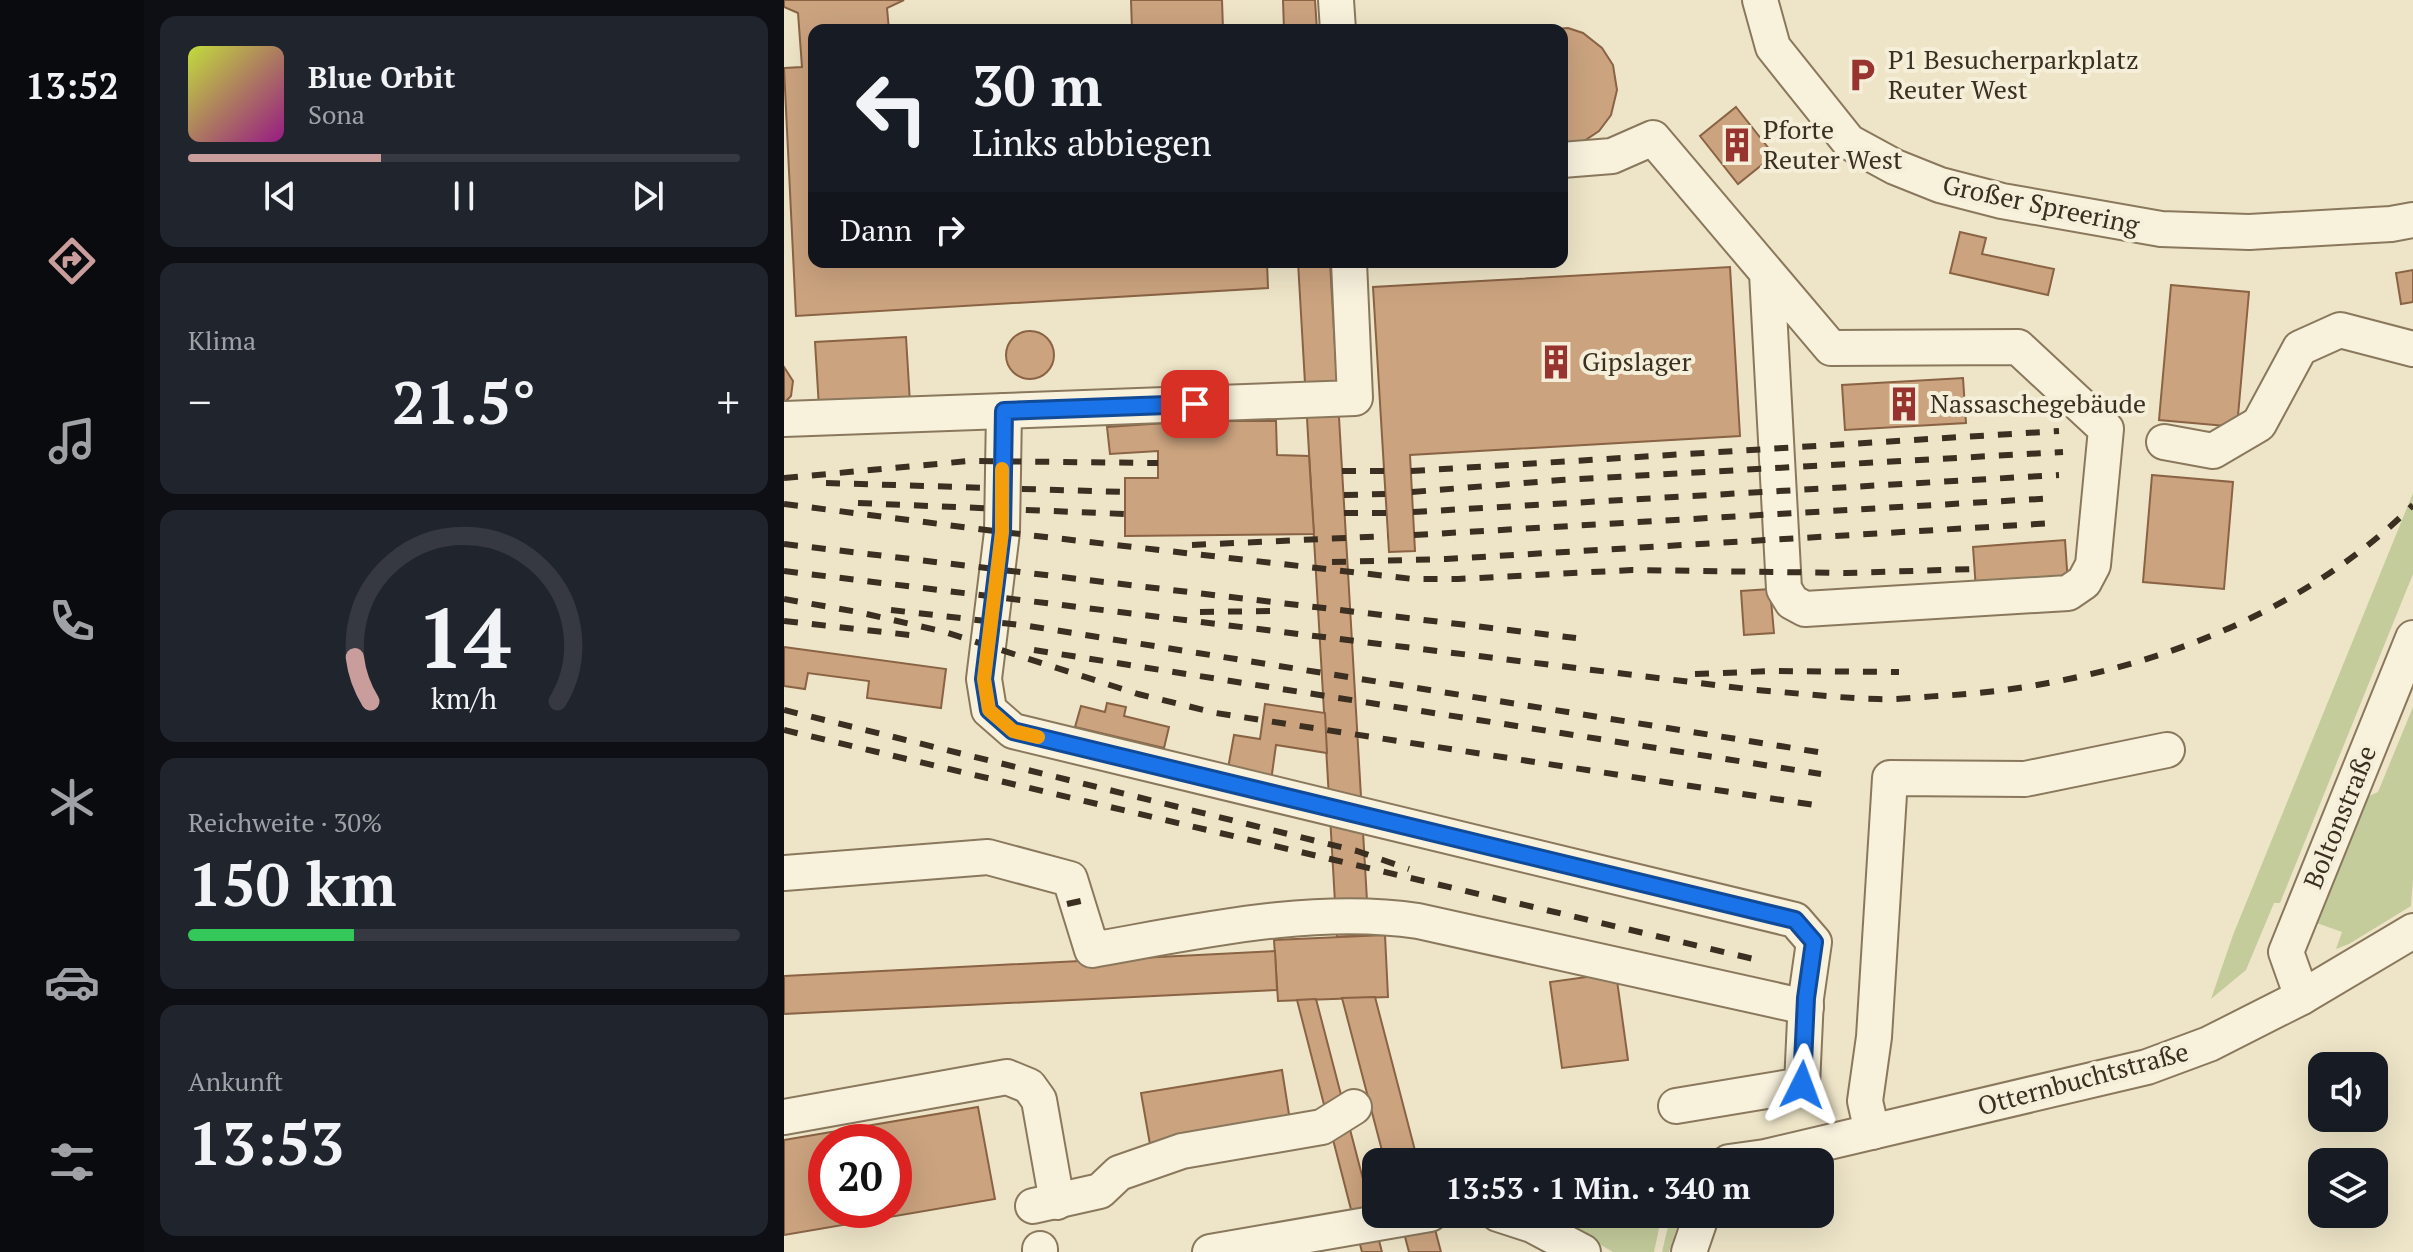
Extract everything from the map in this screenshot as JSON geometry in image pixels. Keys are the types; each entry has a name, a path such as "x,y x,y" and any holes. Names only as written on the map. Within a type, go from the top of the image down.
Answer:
{"street":[{"path":"1336,0 1338,24"},
{"name":"Großer Spreering","path":"1760,0 1773,47 1849,142 1895,167 1943,186 2002,201 2161,229 2249,232 2413,220"},
{"path":"1568,160 1612,156 1653,138 1831,348 2018,347 2106,429 2093,565 2084,582 2068,593 1805,609 1792,602 1784,589 1767,273"},
{"path":"784,419 1355,398 1349,268"},
{"path":"2164,442 2213,451 2259,424 2300,348 2340,330 2413,349"},
{"path":"1004,411 1002,532 984,679 989,710 1013,731 1795,920 1814,942 1806,1007 1802,1085 1676,1106"},
{"name":"Boltonstraße","path":"2302,997 2286,952 2413,638"},
{"path":"1872,1132 1865,1101 1874,1037 1890,778 2025,779 2167,750"},
{"path":"784,873 988,857 1070,879 1092,950 1219,928 1382,916 1418,921 1806,1007"},
{"name":"Otternbuchtstraße","path":"1806,1148 2147,1067 2209,1044 2302,997 2413,931"},
{"path":"784,1117 1007,1077 1029,1086 1039,1100 1045,1204 1100,1191 1119,1173 1182,1151 1322,1127 1351,1112 1354,1107"},
{"path":"1210,1252 1283,1246 1366,1228"},
{"path":"1538,1228 1583,1252"},
{"path":"1689,1252 1697,1228"}],"green space":[{"path":"2413,493 2413,574 2280,903 2274,903 2246,970 2211,999 2233,935"},
{"path":"2413,707 2411,906 2336,949 2342,932 2311,921 2360,800 2378,792"},
{"path":"1572,1228 1659,1228 1654,1252 1613,1252"},
{"path":"1668,1228 1677,1228 1669,1252 1662,1252"}],"building":[{"path":"784,0 904,0 887,8 888,24 808,24 808,268 1267,268 1268,288 796,316 784,68 802,67 798,13 784,7"},
{"path":"1131,0 1222,0 1223,24 1132,24"},
{"path":"1283,0 1315,0 1317,24 1284,24"},
{"path":"1568,28 1583,33 1602,48 1613,65 1617,90 1611,115 1599,131 1581,143 1568,146"},
{"name":"Pforte Reuter West","path":"1736,107 1774,155 1738,184 1700,136"},
{"path":"1960,232 1986,238 1982,254 2054,269 2048,295 1950,273"},
{"name":"Gipslager","path":"1730,267 1740,436 1410,455 1415,551 1389,552 1373,287"},
{"path":"1298,268 1330,268 1369,935 1337,937"},
{"path":"2413,270 2413,302 2401,304 2396,273"},
{"path":"2171,285 2249,292 2237,427 2159,420"},
{"path":"1030,331 1047,338 1054,355 1047,372 1030,379 1013,372 1006,355 1013,338"},
{"path":"906,337 910,403 819,408 815,342"},
{"path":"784,367 793,381 791,396 784,403"},
{"name":"Nassaschegebäude","path":"1963,378 1966,423 1845,430 1842,385"},
{"path":"1195,421 1276,421 1277,455 1309,456 1314,534 1125,536 1125,478 1158,478 1158,451 1110,454 1107,427"},
{"path":"2152,475 2233,482 2224,589 2143,582"},
{"path":"2065,540 2068,584 1976,590 1973,547"},
{"path":"1770,589 1774,633 1744,635 1741,591"},
{"path":"784,647 946,669 941,708 867,698 869,681 808,673 805,689 784,686"},
{"path":"1107,703 1126,707 1124,716 1169,727 1164,748 1075,727 1081,706 1105,712"},
{"path":"1265,704 1325,713 1327,753 1276,745 1271,781 1227,774 1234,735 1260,739"},
{"path":"1385,935 1388,997 1278,1001 1274,940"},
{"path":"1275,951 1277,990 784,1014 784,976"},
{"path":"1616,973 1628,1060 1562,1068 1550,982"},
{"path":"1375,997 1414,1148 1381,1148 1342,998"},
{"path":"1316,999 1362,1175 1362,1228 1376,1228 1382,1252 1362,1252 1297,1000"},
{"path":"1282,1070 1291,1127 1151,1150 1141,1093"},
{"path":"978,1107 995,1199 912,1213 912,1124 878,1124"},
{"path":"808,1136 808,1228 825,1228 784,1235 784,1140"},
{"path":"1403,1228 1435,1228 1441,1252 1409,1252"}],"railway":[{"path":"1411,471 2059,431"},
{"path":"1412,492 1561,480 2063,452"},
{"path":"784,478 969,461 1158,463"},
{"path":"1342,471 1384,471"},
{"path":"1413,512 2059,475"},
{"path":"826,483 1125,492"},
{"path":"1344,495 1385,494"},
{"path":"1414,535 2056,498"},
{"path":"858,503 1125,514"},
{"path":"784,504 1413,579 1632,570 1846,573 1975,569"},
{"path":"784,571 1756,690 1893,699 2002,690 2066,680 2130,664 2193,643 2254,617 2311,585 2364,548 2413,505"},
{"path":"1344,513 1386,513"},
{"path":"1332,562 1446,559 2055,523"},
{"path":"1192,545 1388,536"},
{"path":"784,544 1576,638"},
{"path":"784,599 945,632 1138,694 1216,713 1821,806"},
{"path":"891,610 1029,626 1824,753"},
{"path":"1200,612 1272,611"},
{"path":"784,621 919,636"},
{"path":"1034,650 1821,774"},
{"path":"1695,674 1899,672"},
{"path":"784,710 1357,851 1409,869"},
{"path":"784,730 1762,961"},
{"path":"1067,904 1094,898"}],"slow traffic":[{"path":"1002,469 1002,532 984,679 989,710 1013,731 1038,737"}],"place":[{"name":"P1 Besucherparkplatz Reuter West","path":"1862,75"},
{"name":"Pforte Reuter West","path":"1737,145"},
{"name":"Gipslager","path":"1556,362"},
{"name":"Nassaschegebäude","path":"1904,404"}],"route":[{"path":"1195,404 1004,411 1002,532 984,679 989,710 1013,731 1795,920 1814,942 1806,998 1802,1085"}]}
